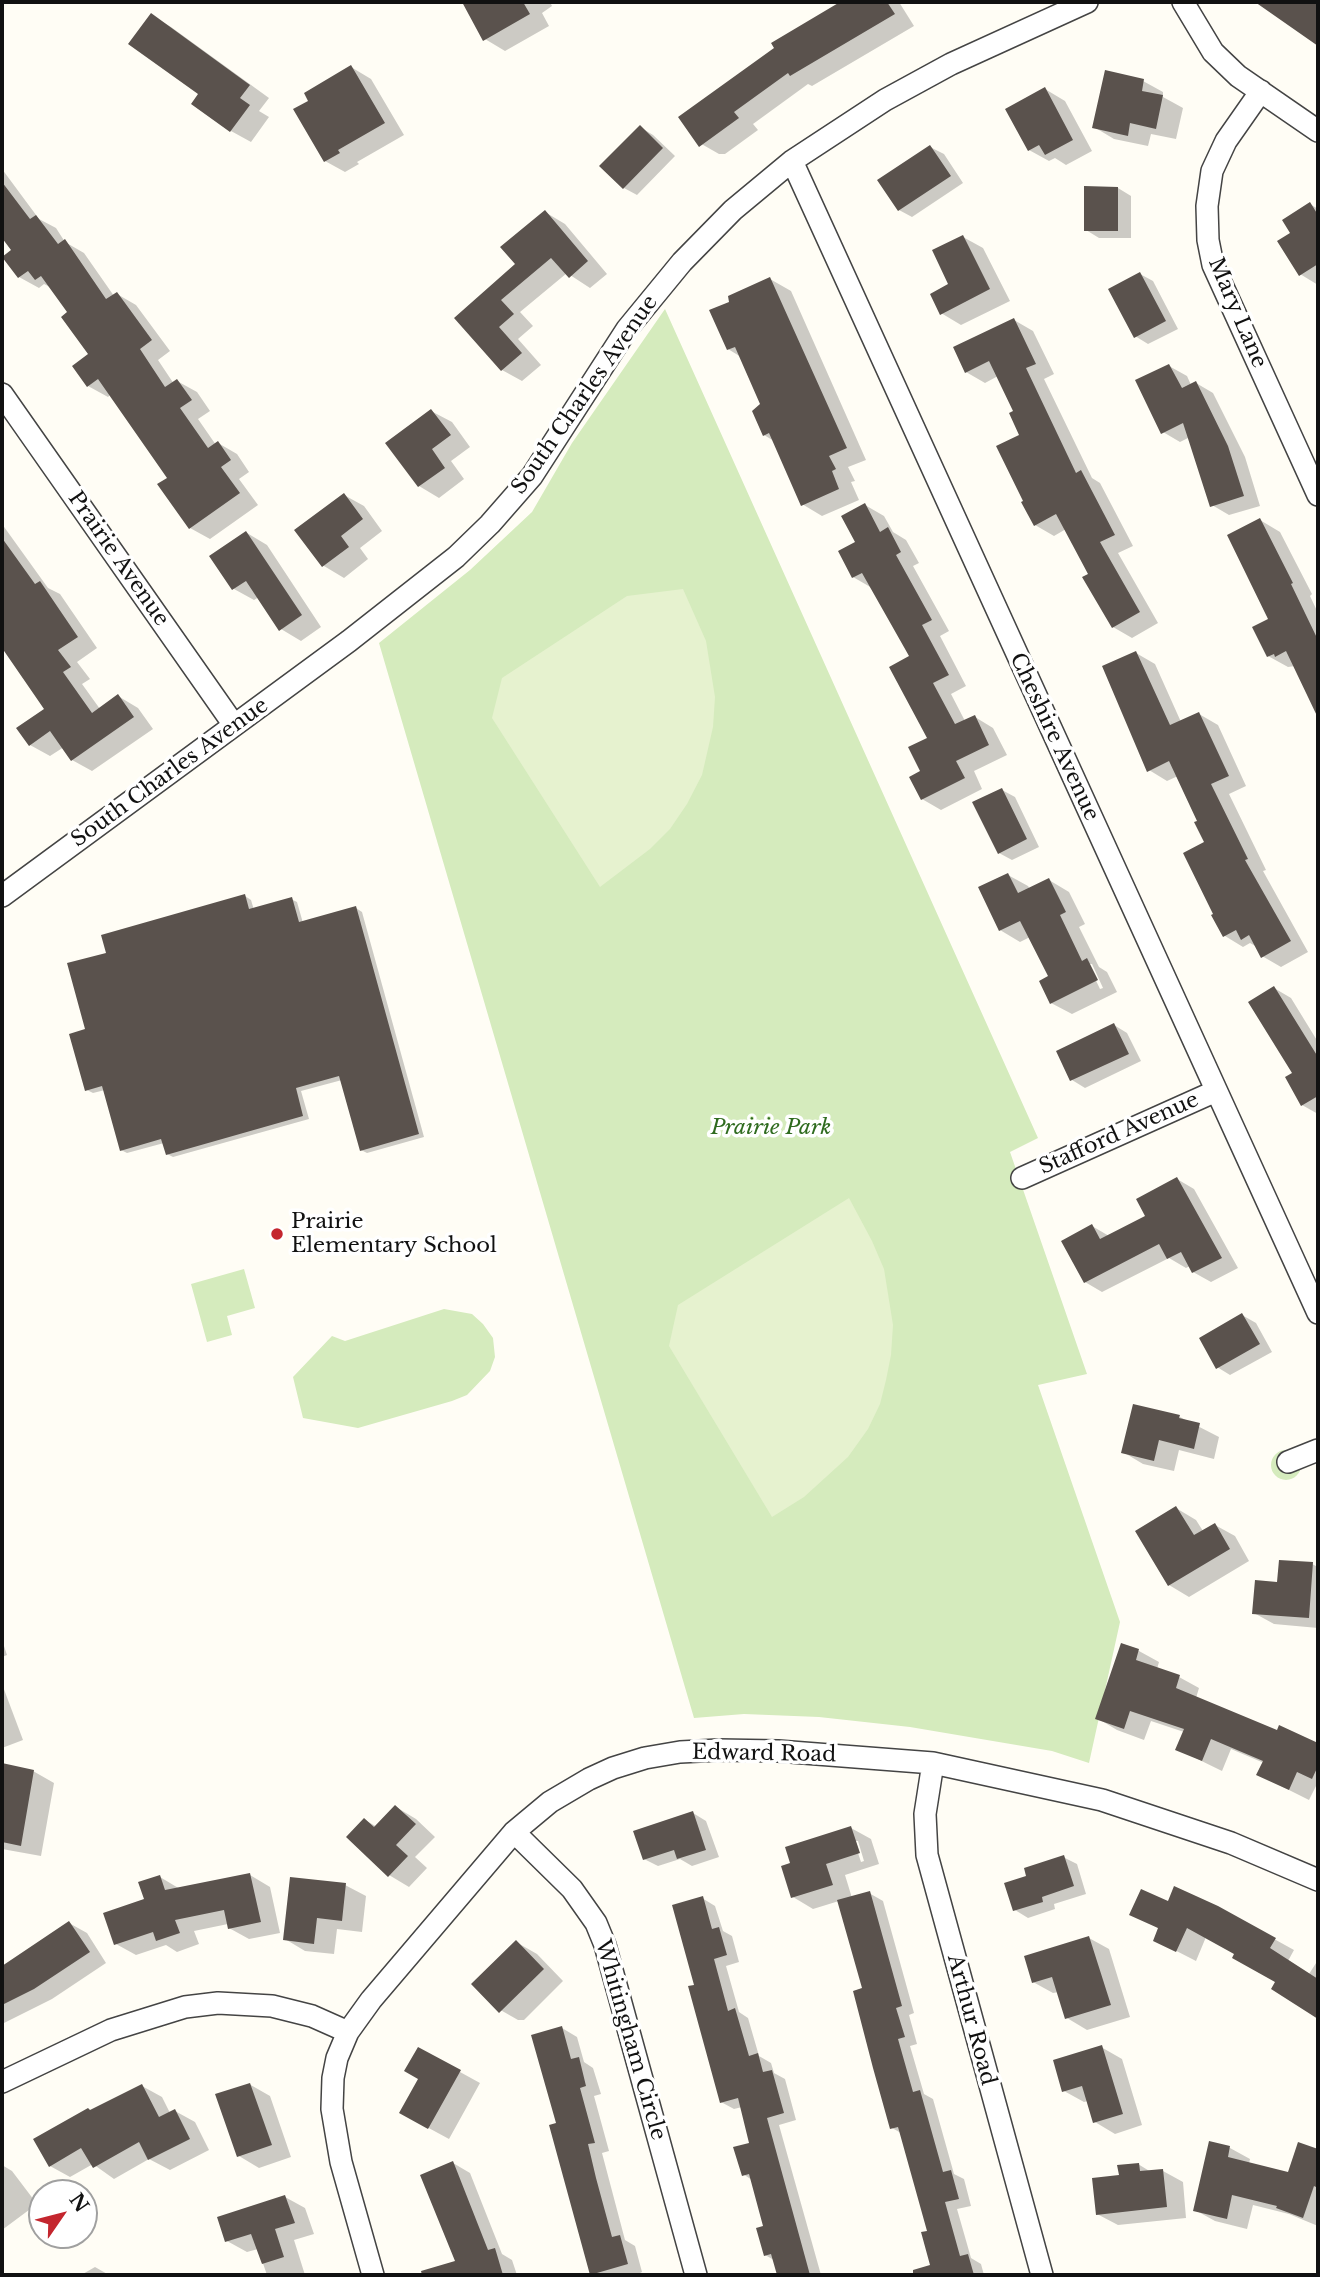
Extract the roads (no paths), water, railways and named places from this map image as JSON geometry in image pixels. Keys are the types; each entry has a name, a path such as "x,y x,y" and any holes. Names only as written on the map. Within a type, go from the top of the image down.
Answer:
{"street":[{"name":"South Charles Avenue","path":"2,896 398,604 456,557 491,524 546,455 627,328 682,262 733,210 792,161 885,100 951,64 1087,2"},
{"path":"1184,2 1213,52 1238,76 1318,131"},
{"name":"Mary Lane","path":"1261,91 1226,141 1212,171 1207,206 1208,240 1213,265 1318,495"},
{"name":"Cheshire Avenue","path":"792,161 1318,1313"},
{"name":"Prairie Avenue","path":"2,394 234,725"},
{"name":"Stafford Avenue","path":"1022,1178 1216,1091"},
{"path":"1288,1462 1318,1450"},
{"name":"Edward Road","path":"373,2275 341,2162 332,2109 337,2058 348,2032 371,2000 514,1832 550,1802 589,1779 645,1758 680,1752 719,1750 778,1751 933,1763 1102,1800 1231,1843 1318,1880"},
{"name":"Arthur Road","path":"933,1763 925,1814 927,1856 1042,2275"},
{"name":"Whitingham Circle","path":"514,1832 584,1904 605,1945 696,2275"},
{"path":"2,2082 111,2030 185,2007 218,2003 272,2006 312,2016 348,2032"}],"place":[{"name":"Prairie Elementary School","path":"277,1234"}],"park label":[{"name":"Prairie Park","path":"771,1128"}]}
